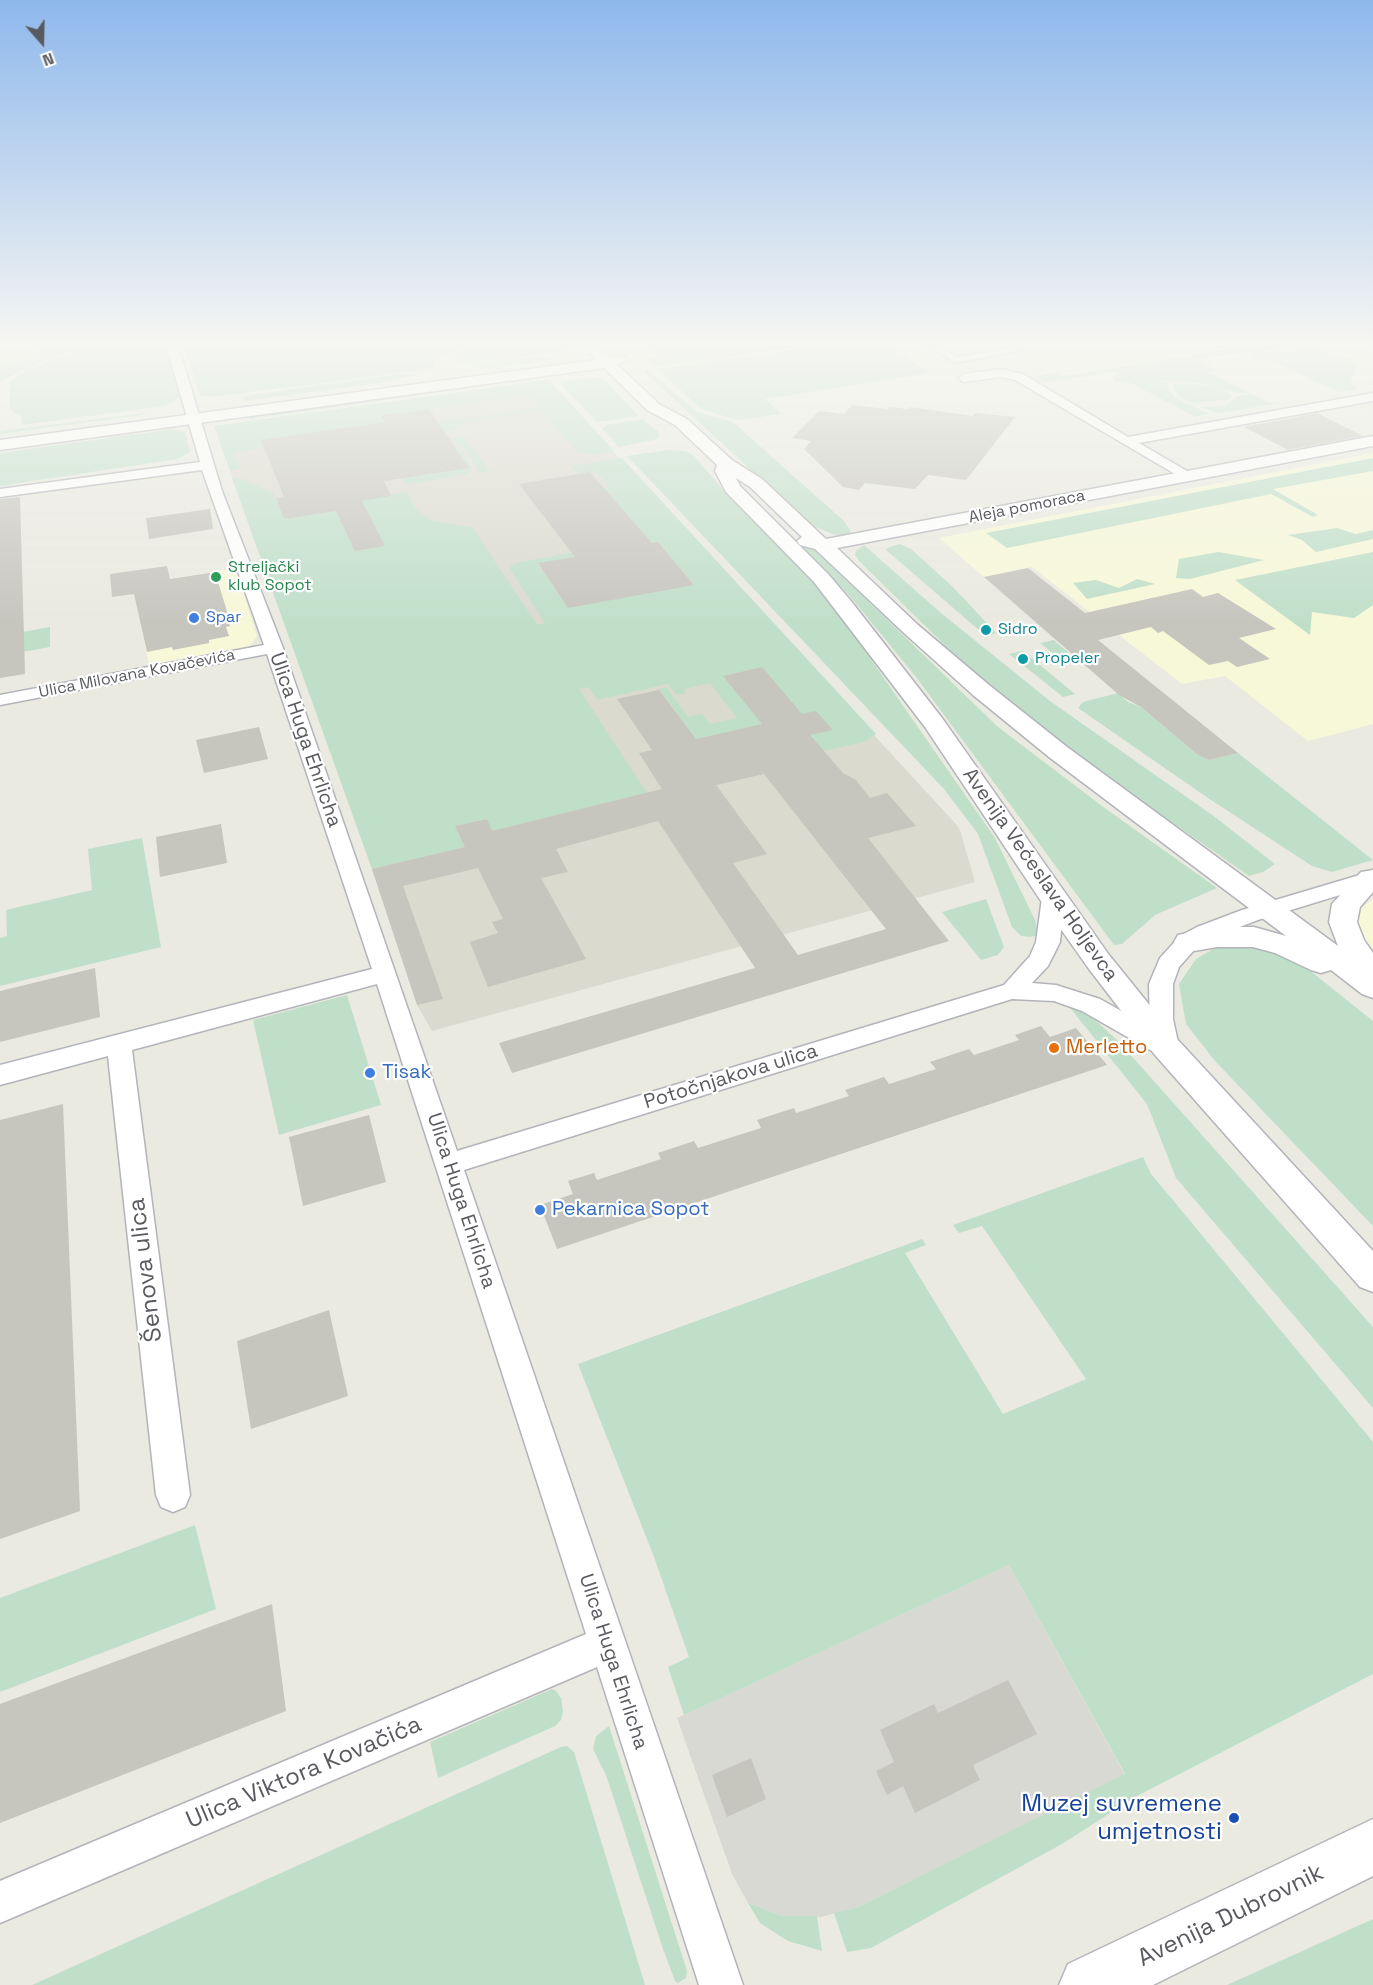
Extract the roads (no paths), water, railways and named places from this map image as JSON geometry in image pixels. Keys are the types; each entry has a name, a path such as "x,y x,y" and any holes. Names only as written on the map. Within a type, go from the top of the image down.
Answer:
{"main road":[{"name":"Avenija Dubrovnik","path":"1089,1985 1373,1847"}],"street":[{"path":"0,445 47,438"},
{"name":"Ulica Huga Ehrlicha","path":"199,438 385,974 721,1985"},
{"name":"Avenija Većeslava Holjevca","path":"698,438 726,464 756,483 920,636 1012,716 1373,987"},
{"path":"1120,438 1187,477"},
{"path":"1126,441 1145,438"},
{"name":"Aleja pomoraca","path":"822,545 1373,441"},
{"name":"Avenija Većeslava Holjevca","path":"726,464 724,471 732,488 821,578 934,723 1053,898 1099,962 1166,1047 1373,1276"},
{"path":"0,493 207,465"},
{"path":"759,517 793,536 822,545"},
{"name":"Ulica Milovana Kovačevića","path":"0,700 274,648"},
{"path":"1166,1047 1161,1019 1161,984 1168,964 1188,942 1227,923 1269,908 1372,878"},
{"path":"1372,878 1346,904 1343,922 1350,942 1373,974"},
{"path":"1012,991 1040,960 1048,942 1053,898"},
{"path":"1188,942 1239,936 1268,940 1308,955 1373,993"},
{"path":"0,1075 385,974"},
{"name":"Potočnjakova ulica","path":"449,1164 1012,991 1056,993 1091,1005 1166,1047"},
{"name":"Šenova ulica","path":"119,1045 173,1495"},
{"name":"Ulica Viktora Kovačića","path":"0,1902 607,1644"}],"place":[{"name":"Streljački klub Sopot","path":"216,577"},
{"name":"Spar","path":"194,618"},
{"name":"Sidro","path":"986,630"},
{"name":"Propeler","path":"1023,659"},
{"name":"Merletto","path":"1054,1048"},
{"name":"Tisak","path":"370,1073"},
{"name":"Pekarnica Sopot","path":"540,1210"},
{"name":"Muzej suvremene umjetnosti","path":"1234,1818"}]}
